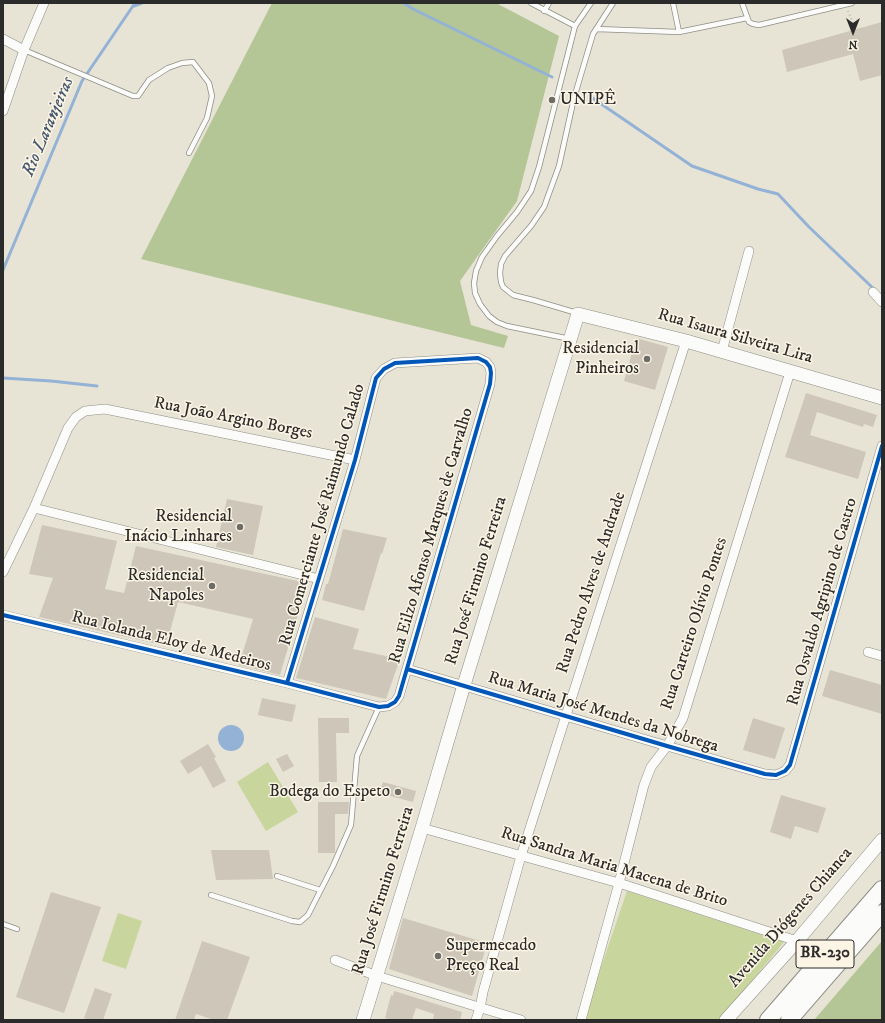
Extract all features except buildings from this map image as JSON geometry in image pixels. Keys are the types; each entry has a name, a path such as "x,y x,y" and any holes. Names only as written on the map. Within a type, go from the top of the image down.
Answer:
{"highway":[{"name":"BR-230","path":"768,1020 882,889"},
{"name":"BR-230","path":"789,1020 882,913"}],"main road":[{"name":"Rua José Firmino Ferreira","path":"363,1020 578,314"},
{"name":"Rua Isaura Silveira Lira","path":"578,314 686,341 882,398"},
{"name":"Avenida Diógenes Chianca","path":"726,1020 797,941 882,840"}],"street":[{"path":"3,111 24,50 44,3"},
{"path":"3,39 24,50"},
{"path":"722,351 749,251"},
{"path":"872,292 882,302"},
{"name":"Rua Pedro Alves de Andrade","path":"476,1020 480,1008 482,992 521,856 686,341"},
{"name":"Rua Eilzo Afonso Marques de Carvalho","path":"379,707 388,706 395,702 399,696 492,373 490,366 478,358 395,363"},
{"name":"Rua Comerciante José Raimundo Calado","path":"287,683 355,460 376,378 384,369 395,363"},
{"name":"Rua Carteiro Olívio Pontes","path":"581,1020 619,883 644,785 651,767 667,746 683,718 790,372"},
{"name":"Rua João Argino Borges","path":"3,572 34,508 68,428 76,417 85,411 105,409 355,460"},
{"name":"Rua Osvaldo Agripino de Castro","path":"790,765 882,446"},
{"path":"34,508 319,579"},
{"name":"Rua Iolanda Eloy de Medeiros","path":"3,615 287,683 379,707"},
{"path":"868,652 882,656"},
{"name":"Rua Maria José Mendes da Nobrega","path":"407,669 765,774 776,775 785,771 790,765"},
{"name":"Rua Sandra Maria Macena de Brito","path":"422,828 619,883 797,941"},
{"path":"335,960 377,976 521,1020"}],"lane":[{"path":"531,3 575,26"},
{"path":"544,11 549,3"},
{"path":"570,339 507,326 497,322 489,316 480,304 474,283 476,271 482,258 531,191 575,26 591,3"},
{"path":"578,314 533,300 513,296 503,286 500,273 501,264 505,256 531,226 544,207 559,166 574,98 593,34 612,3"},
{"path":"673,3 679,32"},
{"path":"742,3 749,22 760,25 852,3"},
{"path":"596,29 679,32 747,18"},
{"path":"24,50 133,96 138,96 148,80 161,72 182,63 193,62 209,82 212,96 207,118 189,153"},
{"path":"211,895 292,921 300,922 308,914 333,866 351,825 357,756 379,707"},
{"path":"277,876 320,890"},
{"path":"3,924 17,929"}],"path":[{"path":"846,5 854,26"}],"green space":[{"path":"272,3 496,3 559,36 517,201 460,281 471,325 508,336 504,348 141,259"},
{"path":"268,762 298,812 266,831 237,782"},
{"path":"627,891 784,942 719,1020 583,1020"},
{"path":"118,913 142,921 126,969 102,961"},
{"path":"882,941 882,1020 814,1020"}],"water":[{"path":"231,725 240,729 244,738 240,747 231,751 222,747 218,738 222,729"}],"waterway":[{"name":"Rio Laranjeiras","path":"3,270 82,81 135,3"},
{"name":"Rio Laranjeiras","path":"134,6 142,3"},
{"path":"404,3 413,9 552,77"},
{"path":"591,97 692,166 758,189 778,194 809,227 875,290"},
{"path":"3,378 97,386"}],"cycle path":[{"path":"3,615 287,683 379,707 388,706 395,702 399,696 490,384 490,367 486,362 478,358 395,363 384,369 376,378 355,460 287,683"},
{"path":"407,669 765,774 776,775 785,771 790,765 882,446"}],"place":[{"name":"UNIPÊ","path":"552,100"},
{"name":"Residencial Pinheiros","path":"647,359"},
{"name":"Residencial Inácio Linhares","path":"240,527"},
{"name":"Residencial Napoles","path":"212,586"},
{"name":"Bodega do Espeto","path":"398,792"},
{"name":"Supermecado Preço Real","path":"438,956"}]}
